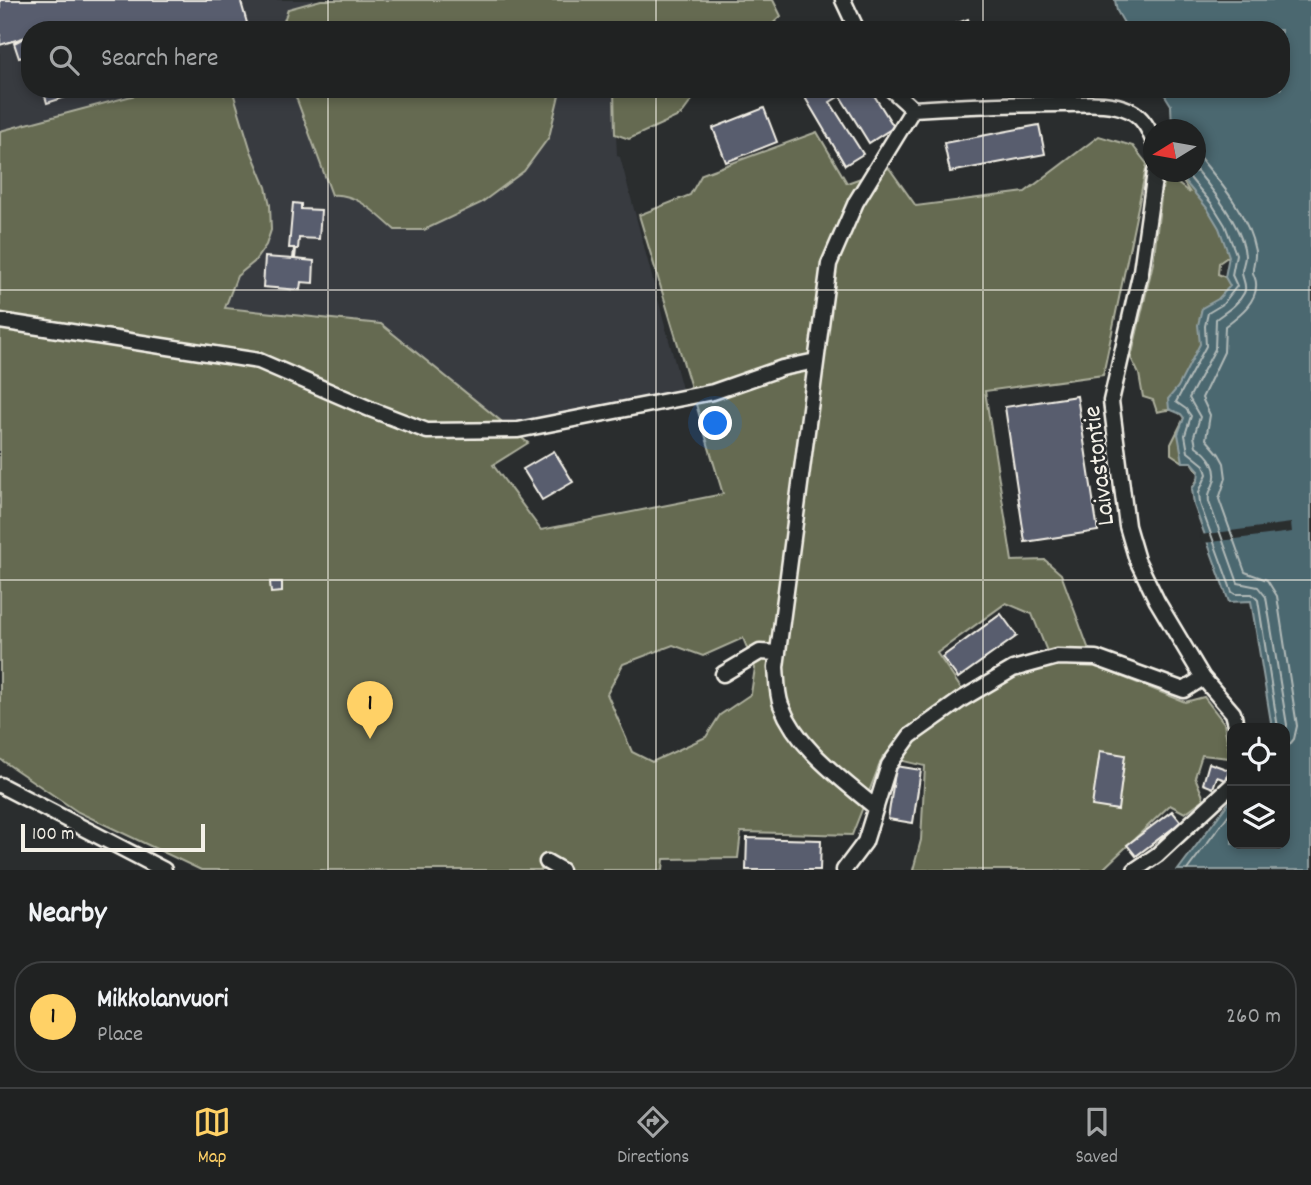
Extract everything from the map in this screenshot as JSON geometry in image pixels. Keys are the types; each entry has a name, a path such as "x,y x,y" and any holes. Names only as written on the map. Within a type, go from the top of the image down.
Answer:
{"street":[{"path":"843,0 854,21"},
{"path":"900,98 913,110 999,104 1111,104 1143,120"},
{"path":"876,808 828,768 797,734 781,704 776,667 829,264 856,202 913,110"},
{"name":"Laivastontie","path":"1153,182 1141,271 1111,401 1126,526 1137,560 1157,601 1203,678 1233,713 1236,723"},
{"path":"0,321 259,361 426,431 518,430 713,392 782,368 816,361"},
{"path":"723,674 760,652 778,653"},
{"path":"844,870 865,842 889,765 910,736 962,699 1013,668 1057,657 1096,658 1184,691 1203,678"},
{"path":"0,785 164,870"},
{"path":"1135,870 1157,855 1231,786"},
{"path":"547,862 561,870"}],"shaded area":[{"path":"0,0 321,0 288,9 284,21 21,21 21,98 124,98 0,131"},
{"path":"235,98 296,98 332,195 346,194 371,209 395,230 424,230 481,203 554,98 614,98 617,156 620,157 682,389 508,427 381,324 225,308 237,276 254,262 271,218 266,187 251,151"}],"green space":[{"path":"321,0 773,0 781,16 776,21 284,21 288,9"},
{"path":"124,98 235,98 251,151 266,187 271,230 266,245 254,262 237,276 225,308 381,324 528,443 493,465 541,530 723,494 639,215 690,195 702,174 817,132 847,183 889,168 916,206 1025,192 1099,136 1133,146 1143,159 1143,182 1103,375 985,391 1012,561 1045,560 1061,574 1095,666 1185,702 1204,697 1224,723 1227,758 1202,755 1195,777 1204,799 1185,813 1170,805 1102,870 913,870 921,840 925,766 883,756 852,835 741,832 738,858 664,859 663,870 201,870 78,812 0,759 0,131","holes":["1006,603 1032,614 1052,664 1020,672 969,700 937,653","743,638 755,668 751,694 720,715 706,737 652,762 632,752 607,694 623,664 673,645 703,656"]},
{"path":"296,98 558,98 549,137 524,171 481,203 424,230 395,230 358,201 332,195"},
{"path":"614,98 693,98 681,115 629,139 615,134"},
{"path":"1163,182 1176,182 1190,193 1183,182 1203,182 1254,251 1229,256 1219,263 1218,274 1232,280 1213,459 1192,489 1200,475 1192,462 1183,462 1171,454 1171,444 1184,418 1172,410 1157,412 1153,400 1143,397 1139,374 1131,358 1153,263"}],"water":[{"path":"1115,0 1311,0 1311,870 1178,870 1227,805 1227,849 1290,849 1290,723 1271,723 1251,601 1229,602 1194,505 1192,489 1198,480 1199,470 1192,462 1183,462 1178,434 1184,418 1169,409 1168,399 1178,387 1200,344 1198,325 1202,308 1218,299 1230,286 1225,277 1229,256 1219,228 1207,208 1185,182 1206,182 1206,119 1172,119 1171,105 1167,98 1290,98 1290,21 1123,21"}],"pier":[{"path":"1291,523 1292,532 1203,543 1200,535"}],"building":[{"path":"0,0 246,0 241,2 246,21 21,21 21,39 0,45"},
{"path":"21,40 21,57 19,58 14,43"},
{"path":"46,98 63,98 47,103"},
{"path":"805,98 837,98 830,102 863,154 845,165"},
{"path":"841,98 876,98 894,127 869,143"},
{"path":"764,108 777,142 726,162 713,128"},
{"path":"1039,125 1045,154 950,172 944,143"},
{"path":"293,203 301,204 301,209 321,210 319,239 299,238 296,249 295,259 314,261 313,283 301,282 300,290 263,287 265,257 293,259 294,248 289,248"},
{"path":"1077,396 1098,531 1025,542 1005,407"},
{"path":"554,451 573,482 542,500 523,469"},
{"path":"270,582 282,582 282,592 271,593"},
{"path":"1001,614 1017,636 958,678 942,657"},
{"path":"1100,751 1125,755 1118,810 1092,806"},
{"path":"1209,763 1227,769 1226,780 1217,777 1213,788 1203,784"},
{"path":"896,766 921,770 913,823 888,819"},
{"path":"1172,811 1181,822 1136,856 1127,845"},
{"path":"747,838 821,840 820,870 746,870"}],"place":[{"name":"Mikkolanvuori","path":"370,739"}]}
